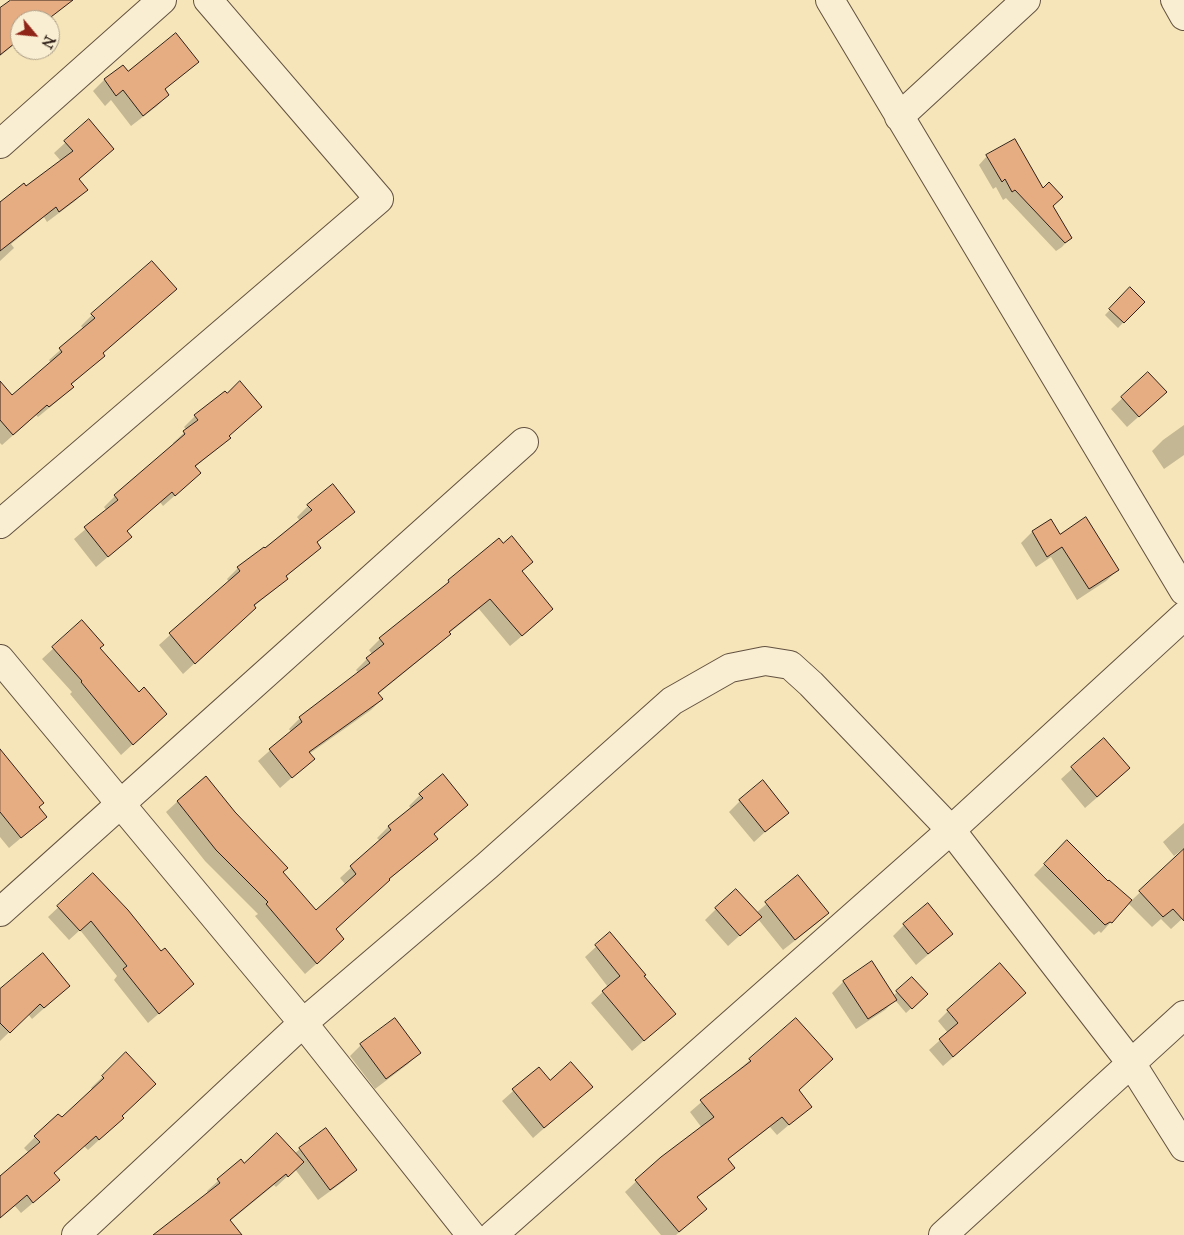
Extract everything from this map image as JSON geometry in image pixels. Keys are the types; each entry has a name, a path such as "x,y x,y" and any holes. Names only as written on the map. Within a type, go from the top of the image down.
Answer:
{"street":[{"path":"0,144 162,0"},
{"path":"0,524 380,199 208,0"},
{"path":"830,0 1184,591"},
{"path":"899,117 1026,0"},
{"path":"1175,0 1184,16"},
{"path":"0,912 524,442"},
{"path":"493,1235 952,830 1184,616"},
{"path":"0,659 303,1023 471,1235"},
{"path":"76,1235 303,1023 487,866 672,701 730,668 765,661 790,665 811,684 952,830 1131,1063 1184,1147"},
{"path":"943,1235 1184,1015"}],"building":[{"path":"11,0 73,0 60,10 10,10 10,47 0,55 0,8"},
{"path":"176,33 199,62 165,89 169,95 143,116 123,90 116,96 104,79 123,65 128,71"},
{"path":"89,119 114,149 79,179 88,190 59,212 56,207 0,251 0,202 24,183 26,186 73,151 64,141"},
{"path":"1015,139 1043,188 1049,182 1063,197 1053,206 1072,238 1065,243 1015,190 1012,192 1005,179 1002,182 986,155"},
{"path":"152,261 177,289 103,353 105,356 71,384 74,387 49,407 47,405 13,435 0,420 0,381 12,395 62,352 59,348 95,318 91,314"},
{"path":"1130,287 1145,302 1124,323 1109,309"},
{"path":"1148,372 1167,392 1139,417 1121,397"},
{"path":"240,381 262,407 229,436 231,438 195,466 201,473 175,496 172,492 127,531 132,537 108,557 84,527 118,500 114,495 185,434 183,431 198,420 194,415 225,391 227,393"},
{"path":"333,484 355,512 317,542 321,548 286,576 288,579 254,605 256,608 195,664 169,633 240,571 237,567 265,548 312,510 307,505"},
{"path":"1086,517 1119,570 1089,589 1062,547 1047,557 1032,531 1051,519 1060,534"},
{"path":"512,536 533,562 522,571 553,609 522,636 490,599 449,632 451,634 378,693 383,699 309,752 315,759 292,778 269,749 302,722 299,717 370,663 366,658 384,644 379,638 449,582 448,580 499,538 503,543"},
{"path":"82,620 104,645 100,648 139,692 144,687 167,714 133,745 52,647"},
{"path":"1104,738 1130,768 1097,797 1071,767"},
{"path":"0,749 44,803 39,807 47,817 21,838 0,812"},
{"path":"443,774 468,805 434,834 438,839 389,879 336,929 344,939 317,964 266,904 268,902 216,850 177,801 206,776 235,812 288,868 283,872 316,910 356,874 350,866 391,830 388,826 423,798 419,794"},
{"path":"763,780 789,813 765,832 739,800"},
{"path":"1067,840 1108,881 1132,900 1112,923 1110,922 1105,925 1044,864"},
{"path":"1184,849 1184,921 1173,909 1163,917 1139,891"},
{"path":"93,873 128,910 161,951 165,948 194,984 159,1014 123,969 127,966 91,921 80,931 57,906"},
{"path":"798,875 829,913 795,940 765,902"},
{"path":"736,889 762,917 740,936 715,908"},
{"path":"928,903 953,934 928,954 903,924"},
{"path":"610,932 676,1014 644,1041 602,991 620,976 595,945"},
{"path":"43,953 70,986 44,1008 40,1004 10,1033 0,1023 0,989"},
{"path":"872,961 897,1000 868,1019 843,981"},
{"path":"1000,963 1026,993 953,1057 939,1039 958,1023 947,1010"},
{"path":"912,977 928,994 912,1009 896,991"},
{"path":"395,1018 421,1053 386,1079 360,1044"},
{"path":"796,1018 833,1059 799,1090 812,1107 789,1125 782,1117 728,1159 735,1168 697,1197 707,1209 679,1232 635,1180 661,1157 714,1117 700,1100 751,1061 749,1059"},
{"path":"126,1052 156,1084 122,1116 124,1118 99,1140 96,1136 54,1173 60,1180 33,1203 27,1195 0,1218 0,1176 40,1142 34,1136 58,1114 62,1117 104,1078 102,1076"},
{"path":"571,1062 593,1087 544,1128 512,1089 539,1067 550,1080"},
{"path":"326,1128 357,1170 330,1190 299,1148"},
{"path":"277,1133 304,1162 288,1177 286,1174 230,1220 242,1235 153,1235 220,1183 217,1179 241,1159 244,1163"}]}
